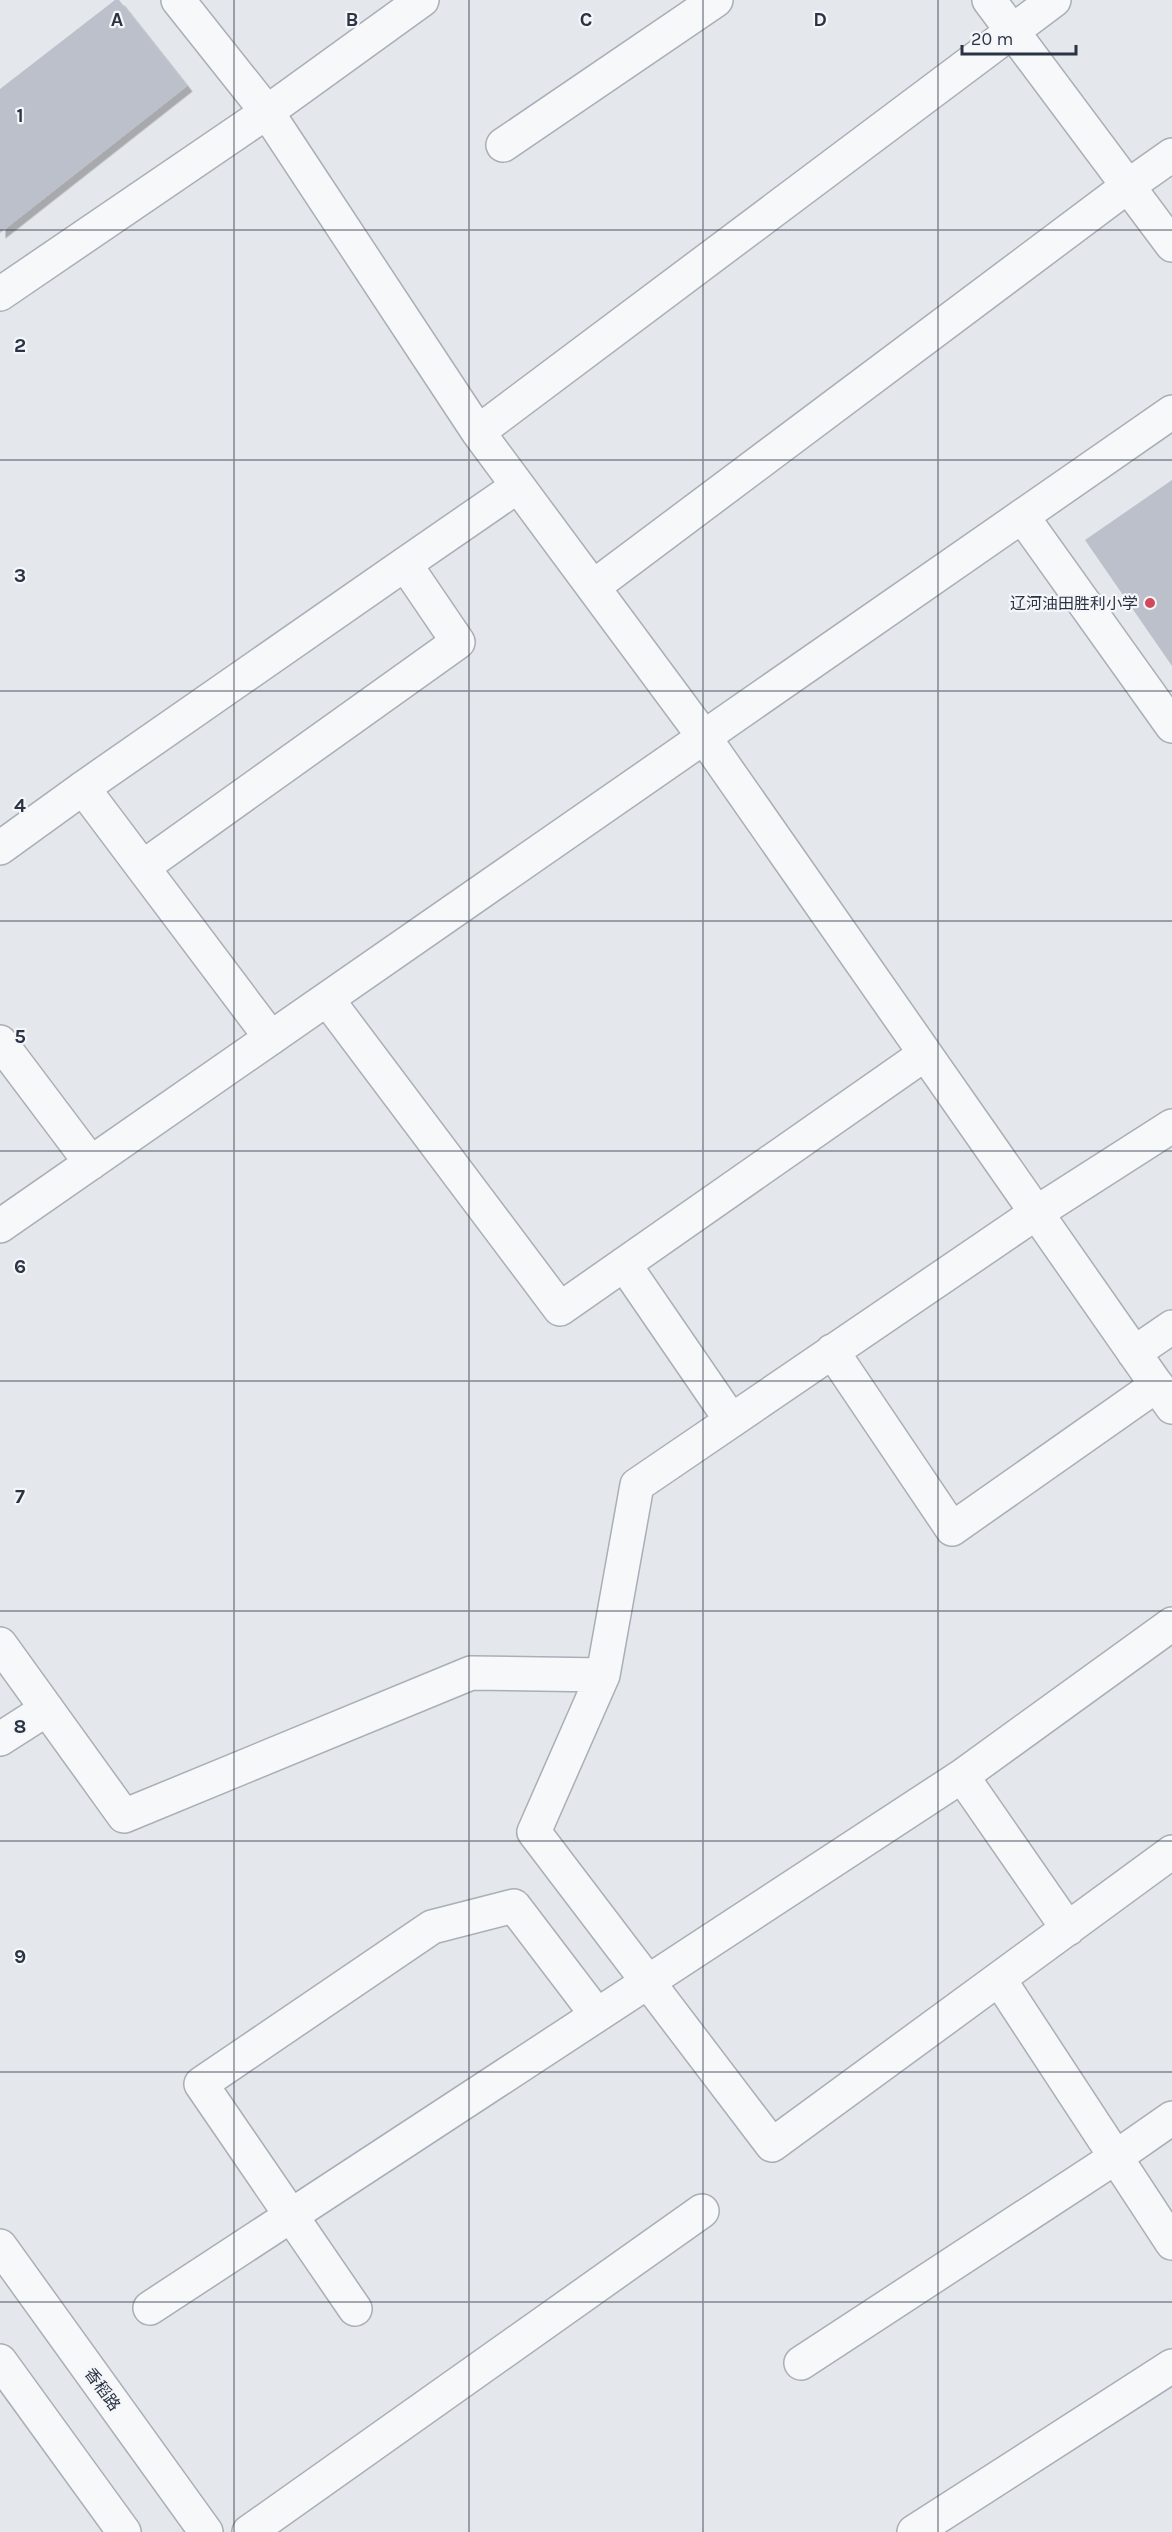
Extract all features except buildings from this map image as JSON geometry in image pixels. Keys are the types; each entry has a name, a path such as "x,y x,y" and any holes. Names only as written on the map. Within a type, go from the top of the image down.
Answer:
{"street":[{"path":"178,0 267,112 478,432 704,737 1164,1396 952,1529 832,1351"},
{"path":"0,294 267,112 422,0"},
{"path":"503,146 716,0"},
{"path":"989,0 1172,245"},
{"path":"478,432 1054,0"},
{"path":"593,587 1172,155"},
{"path":"0,1226 1172,412"},
{"path":"0,848 518,486"},
{"path":"1022,516 1172,726"},
{"path":"143,867 458,642 405,564"},
{"path":"83,788 271,1038"},
{"path":"327,999 560,1309 925,1054"},
{"path":"0,1042 91,1163"},
{"path":"1172,1126 1036,1213 637,1485 603,1675 534,1832 772,2145 1172,1852"},
{"path":"624,1264 731,1420"},
{"path":"1134,1353 1172,1327"},
{"path":"150,2308 962,1776 1172,1624"},
{"path":"0,1644 124,1815 471,1673 603,1675"},
{"path":"0,1739 47,1708"},
{"path":"962,1776 1068,1929"},
{"path":"355,2309 201,2084 432,1928 514,1906 597,2015"},
{"path":"999,1979 1172,2243"},
{"path":"801,2363 1172,2118"},
{"path":"249,2532 702,2211"},
{"name":"香稻路","path":"0,2246 206,2532"},
{"path":"0,2361 124,2532"},
{"path":"914,2532 1172,2366"}],"place":[{"name":"辽河油田胜利小学","path":"1150,603"}]}
